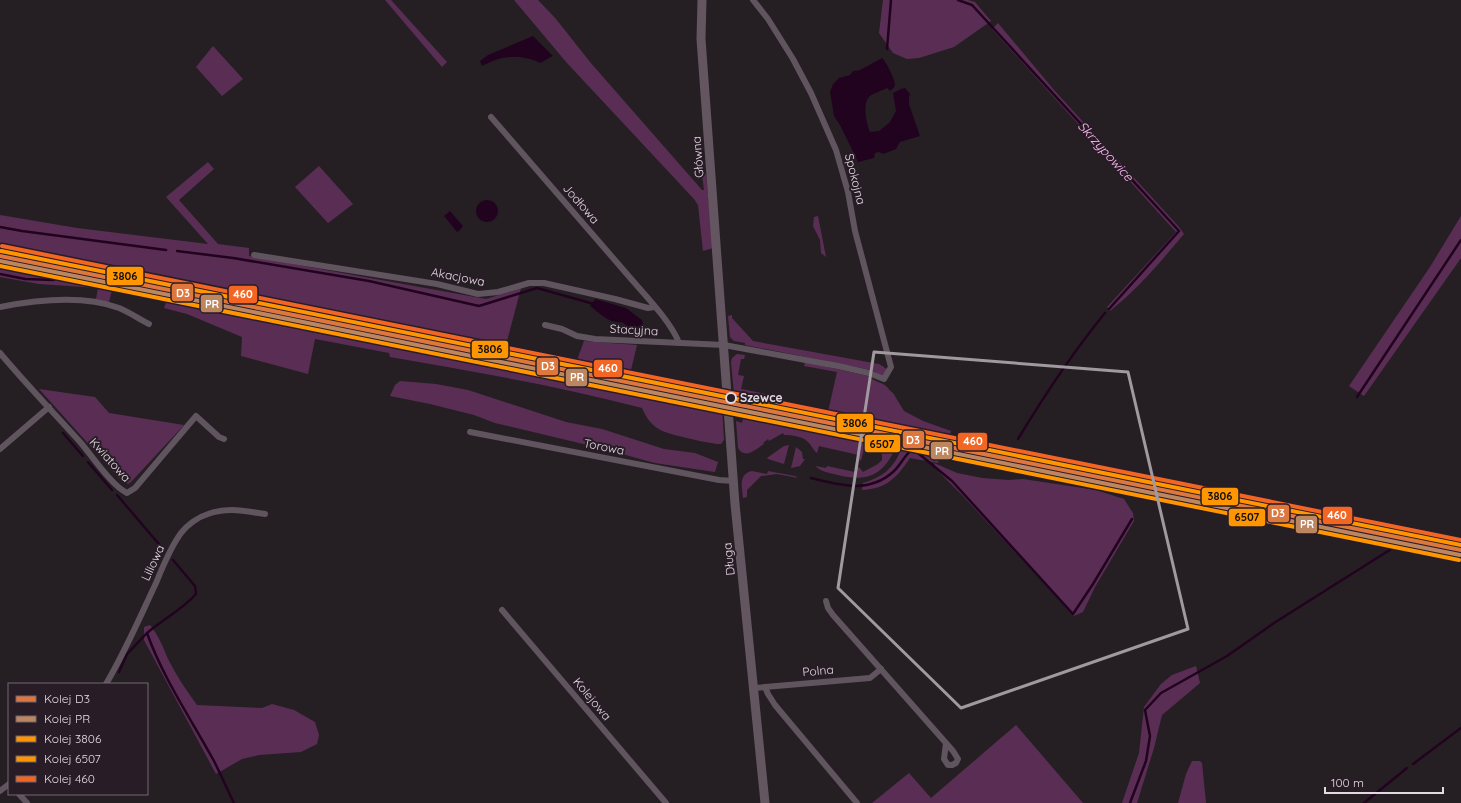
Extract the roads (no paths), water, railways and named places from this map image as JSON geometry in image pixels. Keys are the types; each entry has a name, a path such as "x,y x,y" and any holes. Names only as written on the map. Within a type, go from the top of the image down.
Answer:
{"street":[{"name":"Główna","path":"702,0 701,39 722,312"},
{"name":"Spokojna","path":"753,0 768,19 793,59 814,100 836,150 848,192 855,231 891,367 884,379"},
{"name":"Jodłowa","path":"491,117 654,307 676,334 679,343"},
{"name":"Akacjowa","path":"254,255 393,276 437,284 478,294 498,292 529,283 544,283 648,308 654,307"},
{"path":"0,307 39,302 85,301 119,308 149,324"},
{"name":"Długa","path":"722,312 734,481 765,803"},
{"name":"Stacyjna","path":"545,325 562,328 577,336 596,339 724,345 869,372 884,379"},
{"name":"Kwiatowa","path":"0,353 112,480 127,493 131,492 135,488 196,416 219,437 224,439"},
{"path":"0,449 49,407"},
{"name":"Torowa","path":"470,432 719,480 734,481"},
{"name":"Liliowa","path":"107,683 135,628 170,552 181,533 190,524 206,515 219,511 229,509 265,514"},
{"path":"826,601 828,608 833,615 946,743"},
{"name":"Kolejowa","path":"502,610 666,803"},
{"name":"Polna","path":"754,688 870,678 881,669"},
{"path":"765,687 775,705 857,803"},
{"path":"0,791 8,785"},
{"path":"19,795 27,803"}],"waterway":[{"path":"887,49 891,0"},
{"name":"Skrzypowice","path":"958,0 972,5 1179,231 1109,309"},
{"path":"0,227 166,250"},
{"path":"1357,397 1461,240"},
{"path":"177,251 233,258 369,281 479,306 537,288 594,304"},
{"path":"0,274 25,279 54,280"},
{"name":"Skrzypowice","path":"1018,439 1059,375 1105,313"},
{"path":"63,433 83,456"},
{"path":"811,478 854,486 874,483 893,472 907,454 913,449 952,481 1073,614 1132,519"},
{"path":"88,462 112,490"},
{"path":"117,495 164,550"},
{"path":"1130,803 1146,761 1150,736 1145,710 1161,693 1227,656 1274,623 1396,546"},
{"path":"173,560 195,586 196,594 185,605 147,633 169,682 214,761 234,803"},
{"path":"119,672 127,654 147,633"},
{"path":"1413,764 1461,728"},
{"path":"1364,803 1407,768"}],"rail line":[{"name":"460","path":"2,246 1461,540"},
{"name":"3806","path":"1,251 1461,545"},
{"name":"D3","path":"0,256 1461,550"},
{"name":"PR","path":"0,261 1460,555"},
{"name":"6507","path":"0,266 1459,560"}],"place":[{"name":"Szewce","path":"731,398"}]}
